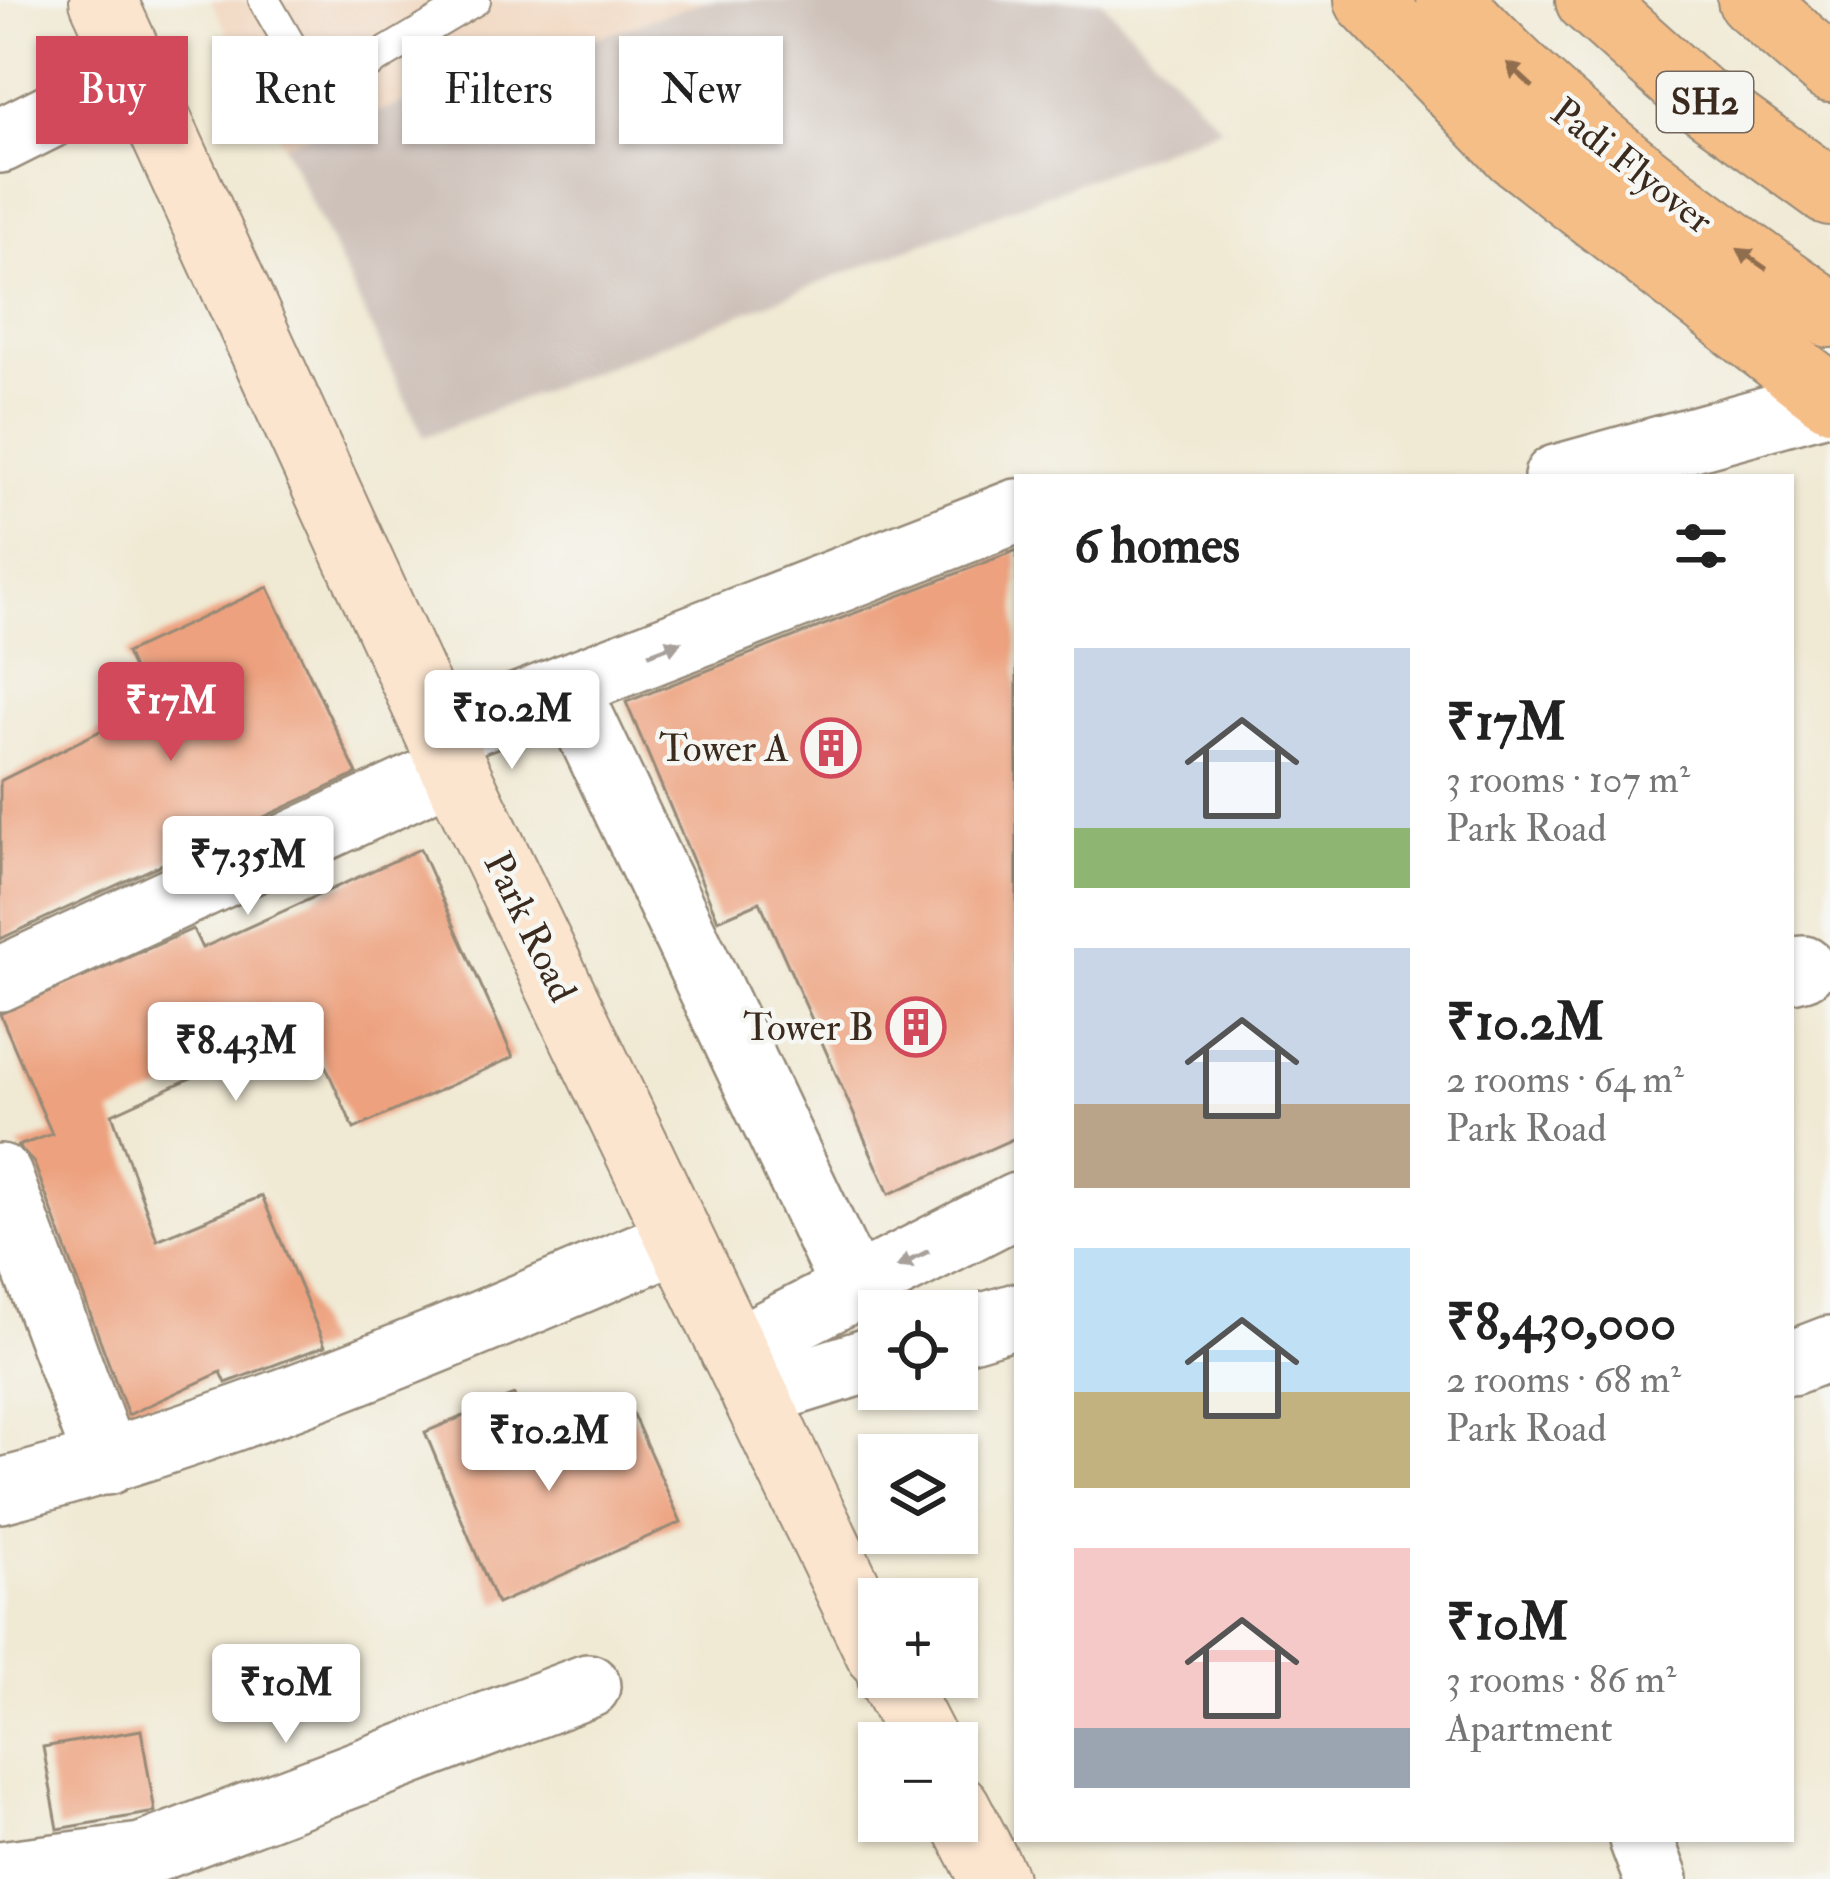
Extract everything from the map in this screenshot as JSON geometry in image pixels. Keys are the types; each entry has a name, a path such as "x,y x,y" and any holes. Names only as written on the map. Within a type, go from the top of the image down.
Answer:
{"main road":[{"path":"1368,0 1515,153 1830,399"},
{"name":"Padi Flyover","path":"1450,0 1517,74 1674,204 1830,314"},
{"name":"SH2","path":"1589,0 1694,94 1830,192"},
{"name":"SH2","path":"1751,0 1830,69"}],"street":[{"name":"Park Road","path":"103,0 118,36"},
{"path":"0,141 36,123"},
{"name":"Park Road","path":"166,144 446,752 858,1610"},
{"path":"1567,474 1830,399"},
{"path":"0,979 567,686 1014,512"},
{"path":"567,686 854,1289"},
{"path":"0,1176 107,1463"},
{"path":"743,1373 854,1289 1014,1207"},
{"path":"0,1491 107,1463 328,1389 679,1239"},
{"path":"978,1327 1014,1316"},
{"path":"1794,1362 1830,1348"},
{"path":"743,1373 858,1359"},
{"path":"0,1873 142,1855 588,1685"},
{"path":"975,1842 994,1879"},
{"path":"1642,1842 1656,1879"}],"lane":[{"path":"264,0 318,93 475,0"}],"shaded area":[{"path":"211,0 708,0 595,38 402,36 402,104 378,112 378,36 229,36"},
{"path":"708,0 1101,0 1221,127 424,437 283,144 378,144 378,112 402,104 402,144 595,144 595,38"}],"building":[{"path":"1014,551 1014,1138 889,1194 760,902 718,920 626,702"},
{"path":"268,587 357,774 0,939 0,781 150,706 126,653"},
{"path":"420,849 513,1057 354,1129 307,1025 112,1114 157,1240 262,1196 325,1346 226,1383 221,1372 128,1415 34,1163 18,1146 52,1134 0,1014 193,929 202,948"},
{"path":"514,1395 537,1449 630,1408 681,1522 497,1604 425,1432"},
{"path":"141,1730 155,1812 58,1829 43,1747"}],"place":[{"name":"Tower A","path":"831,748"},
{"name":"Tower B","path":"916,1027"}]}
